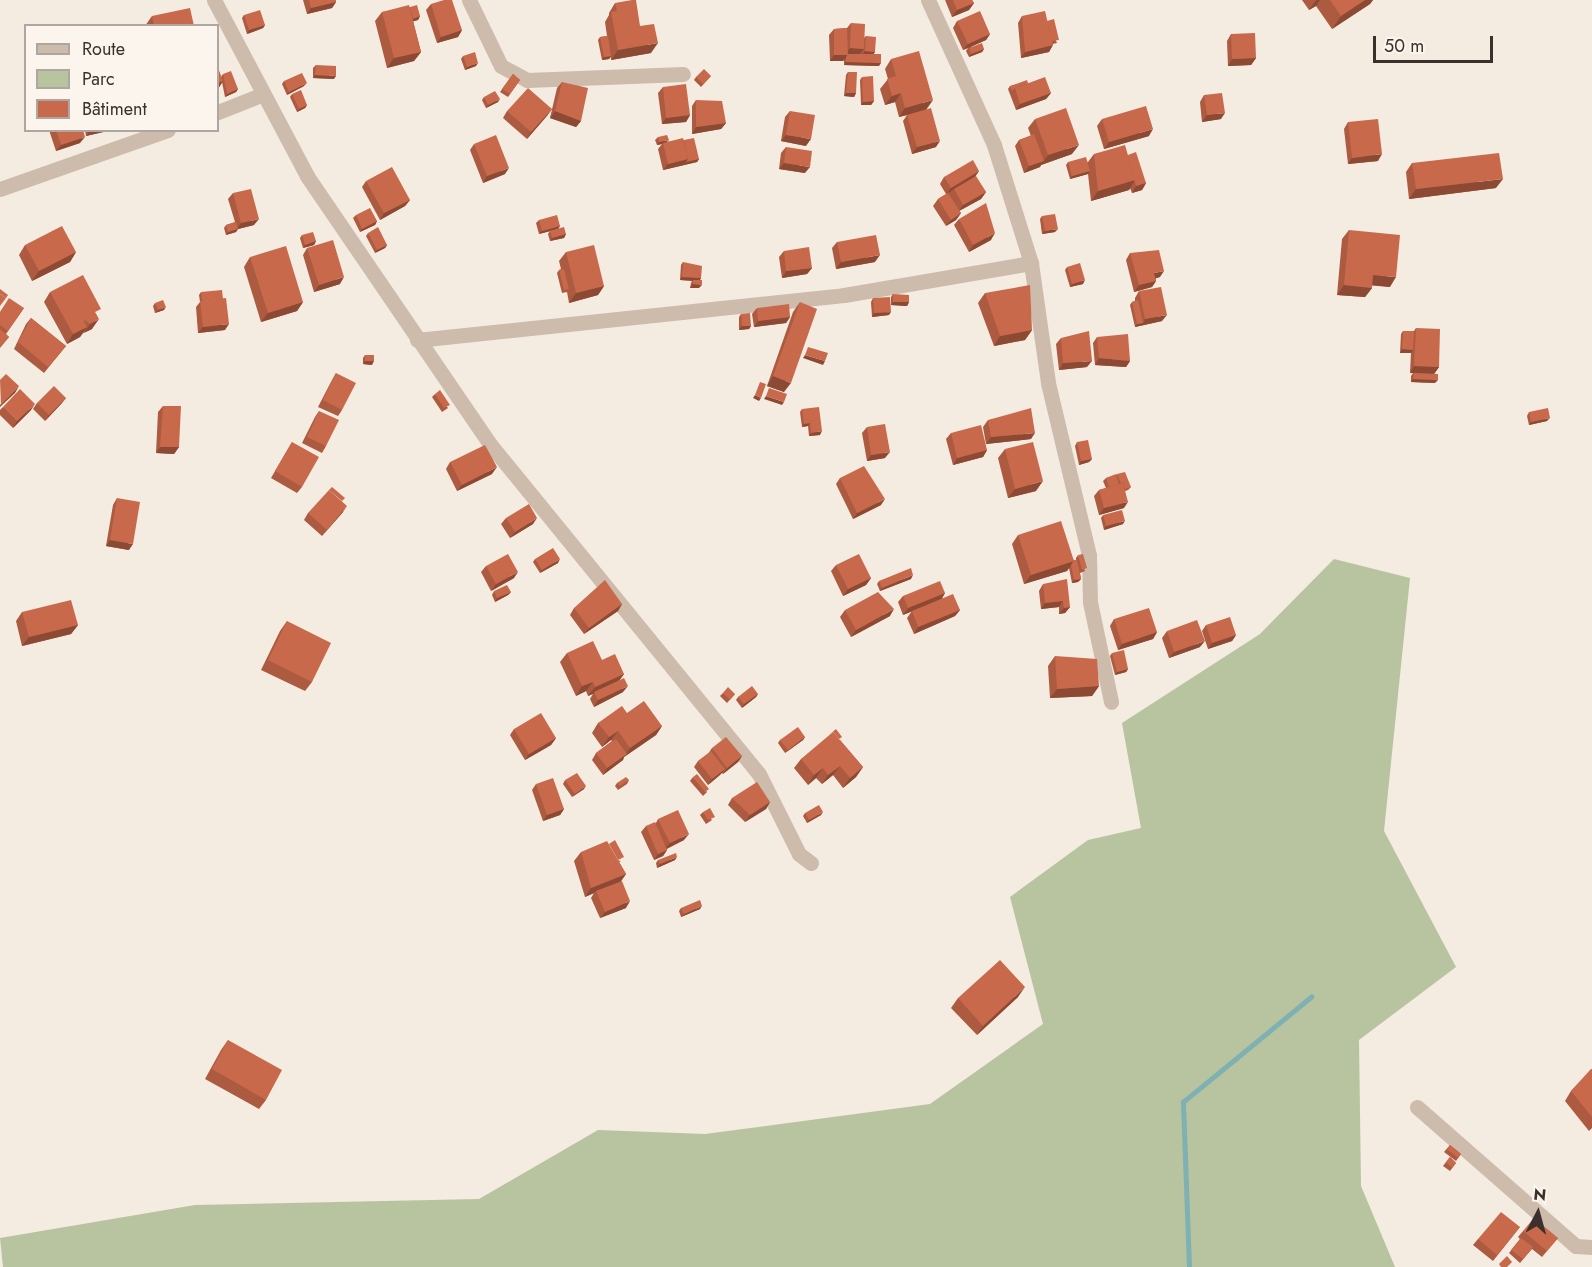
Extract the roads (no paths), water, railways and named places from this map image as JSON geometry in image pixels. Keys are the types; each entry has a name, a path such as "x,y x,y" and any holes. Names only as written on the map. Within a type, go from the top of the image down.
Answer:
{"street":[{"path":"214,0 261,95 307,176 417,340 489,443 759,774 799,854 811,862"},
{"path":"469,0 501,66 527,80 683,74"},
{"path":"928,0 994,145 1030,263 1048,383 1089,555 1090,602 1111,702"},
{"path":"219,112 261,95"},
{"path":"0,189 162,132"},
{"path":"417,340 844,296 1030,263"},
{"path":"1417,1107 1576,1246 1592,1247"}],"waterway":[{"path":"1189,1267 1183,1102 1311,997"}]}
